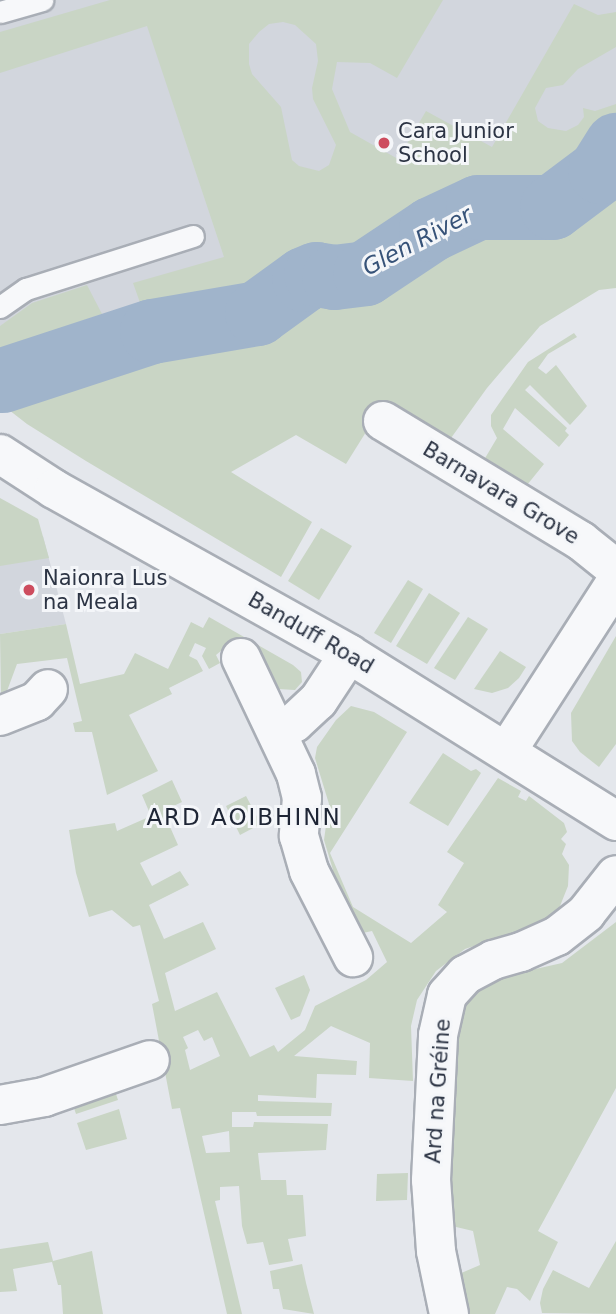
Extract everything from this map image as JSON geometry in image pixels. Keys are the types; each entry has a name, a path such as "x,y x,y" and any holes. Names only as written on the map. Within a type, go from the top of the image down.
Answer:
{"street":[{"name":"Barnavara Grove","path":"383,421 581,541 616,569"},
{"name":"Banduff Road","path":"0,454 54,489 349,654 616,821"},
{"path":"507,751 616,582"},
{"path":"278,731 294,723 318,701 349,654"},
{"path":"241,658 278,731 302,798 299,836 306,861 354,957"},
{"path":"0,716 37,701 48,689"},
{"name":"Ard na Gréine","path":"449,1314 436,1251 431,1180 438,1035 447,995 465,975 493,960 521,952 558,936 586,913 616,875"},
{"path":"0,1105 44,1097 150,1060"}],"lane":[{"path":"0,12 42,0"},
{"path":"0,307 26,289 193,236"}],"shaded area":[{"path":"0,0 616,0 616,129 237,282 0,357"},
{"name":"Naionra Lus na Meala","path":"43,536 66,624 0,634 0,542"}],"green space":[{"path":"110,0 443,0 397,78 370,63 337,62 332,89 350,132 398,159 426,111 492,147 574,4 598,15 616,12 616,47 578,69 563,85 546,88 535,108 538,121 548,128 566,131 578,125 584,117 583,108 595,111 616,104 616,288 599,290 540,326 487,388 446,445 381,408 346,464 296,435 231,472 312,522 281,577 86,461 27,424 0,403 0,357 143,311 133,283 224,257 147,26 0,73 0,32","holes":["283,22 295,25 316,44 318,61 312,88 313,99 336,145 329,165 319,171 299,166 292,160 281,107 252,74 249,64 249,44 259,32 269,24"]},
{"path":"87,285 102,314 0,349 0,326 32,303"},
{"path":"574,333 577,337 548,354 538,368 546,374 556,365 587,406 582,412 570,425 530,385 525,390 567,428 565,431 569,435 559,447 515,408 503,429 544,464 523,490 481,465 497,438 491,426 491,415 528,362"},
{"path":"0,498 38,519 49,558 0,566"},
{"path":"321,528 352,546 319,600 288,581"},
{"path":"408,580 423,589 391,643 374,633"},
{"path":"429,593 460,613 427,664 396,646"},
{"path":"209,617 293,665 301,672 302,682 295,690 278,689 227,660 222,650 216,655 220,663 209,669 202,656 206,648 195,643 189,656 197,660 203,671 169,688 172,694 129,715 158,771 107,795 92,732 75,732 73,723 82,721 67,658 17,664 7,691 1,697 0,634 66,624 80,684 124,674 135,653 168,669 191,622 203,628"},
{"path":"468,617 488,629 455,680 434,668"},
{"path":"616,636 616,744 599,767 580,752 572,741 571,713"},
{"path":"500,651 526,667 519,678 508,688 492,693 474,689"},
{"path":"351,706 374,712 407,732 330,853 353,907 411,943 447,912 438,905 464,863 447,852 498,778 521,791 518,797 526,801 529,796 564,823 567,832 561,839 566,844 562,854 569,865 568,886 558,911 543,923 465,949 436,971 417,1000 411,1026 413,1081 369,1078 370,1043 331,1026 294,1056 357,1061 356,1075 317,1074 316,1098 258,1095 258,1101 332,1103 331,1116 257,1116 256,1112 232,1112 232,1127 253,1127 254,1122 328,1124 326,1150 258,1153 261,1180 286,1180 287,1195 303,1195 306,1236 288,1239 293,1261 269,1265 263,1242 247,1244 242,1226 239,1186 220,1187 220,1200 215,1201 242,1314 227,1314 180,1108 172,1109 152,1004 159,1001 140,925 133,927 112,910 89,917 76,873 69,830 115,823 117,831 151,816 142,795 172,780 182,802 163,811 178,845 140,863 152,886 180,871 189,885 149,905 164,939 203,922 216,949 165,973 175,1011 217,992 250,1057 274,1045 278,1052 305,1030 315,1006 366,980 387,962 372,931 363,933 352,927 326,875 333,870 324,840 329,804 315,758 317,747 336,720","holes":["198,1030 204,1041 212,1037 220,1056 190,1070 185,1050 188,1048 183,1037","229,1131 230,1152 206,1153 202,1136"]},
{"path":"443,753 471,771 476,769 481,773 448,826 409,803"},
{"path":"246,796 261,824 240,835 226,806"},
{"path":"616,922 616,1088 538,1231 558,1242 530,1301 517,1289 507,1287 495,1314 469,1314 459,1274 480,1265 473,1231 452,1226 448,1186 455,1110 452,1056 459,1008 476,989 509,975 562,963"},
{"path":"304,975 310,990 300,1016 291,1020 275,988"},
{"path":"115,1091 118,1100 76,1114 73,1105"},
{"path":"119,1109 127,1139 86,1150 77,1123"},
{"path":"408,1173 407,1200 376,1201 377,1174"},
{"path":"616,1241 616,1314 542,1313 540,1303 543,1289 553,1270 589,1288"},
{"path":"48,1242 53,1261 92,1251 103,1314 63,1314 61,1285 58,1285 52,1262 13,1269 17,1291 0,1292 0,1249"},
{"path":"302,1264 314,1314 283,1309 279,1289 273,1289 270,1271"}],"waterway":[{"name":"Glen River","path":"2,380 152,331 257,313 304,279 316,274 334,277 365,273 431,229 478,207 552,207 600,171 616,145"}],"place":[{"name":"Cara Junior School","path":"384,143"},
{"name":"Naionra Lus na Meala","path":"29,590"}],"district":[{"name":"ARD AOIBHINN","path":"244,817"}]}
